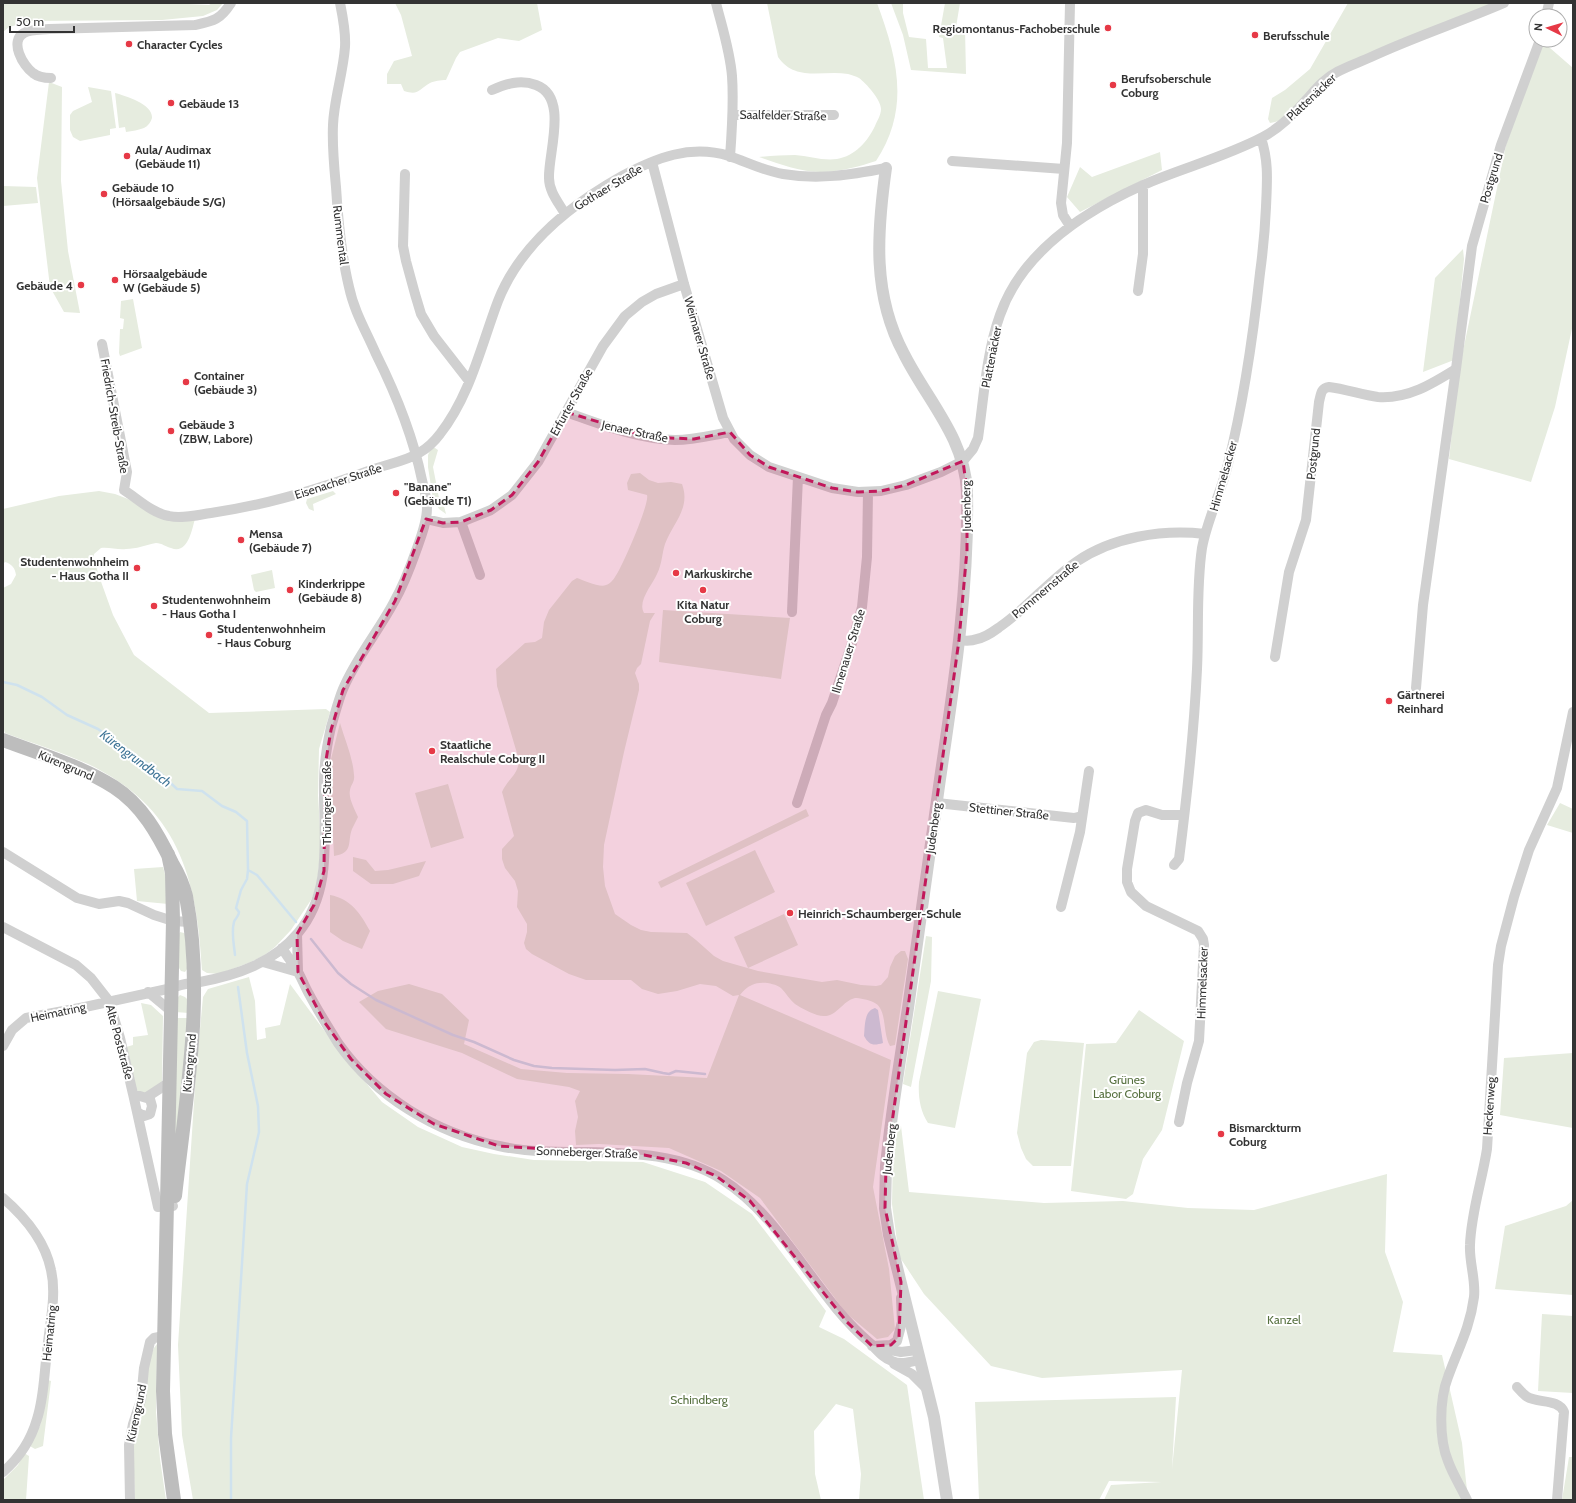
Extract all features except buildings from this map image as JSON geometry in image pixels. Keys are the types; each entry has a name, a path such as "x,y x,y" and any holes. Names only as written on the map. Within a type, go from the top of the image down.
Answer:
{"main road":[{"name":"Kürengrund","path":"3,740 92,775 129,799 146,817 161,840 186,895 193,983 191,1043 170,1206"},
{"name":"Kürengrund","path":"168,854 172,874 173,921 170,1082 170,1206 166,1274 163,1391 165,1434 174,1500"}],"street":[{"path":"51,78 38,76 24,63 18,44 20,37 24,33 49,29 195,25 215,21 231,3"},
{"name":"Rummental","path":"340,3 345,46 337,90 333,123 333,141 338,218 348,286 359,321 379,359 411,435 417,454"},
{"path":"716,3 729,54 732,75 733,114 730,157"},
{"path":"1070,3 1067,143 1061,209 1070,226"},
{"name":"Plattenäcker","path":"963,461 973,449 978,438 990,348 1000,314 1026,269 1051,242 1070,226 1143,186 1262,138 1287,120 1323,83 1336,73 1408,40 1504,3"},
{"name":"Postgrund","path":"1416,688 1423,605 1470,258 1479,219 1501,144 1537,48"},
{"path":"492,90 520,81 528,82 541,87 549,97 553,108 555,127 550,160 549,182 551,191 566,214"},
{"name":"Saalfelder Straße","path":"733,114 834,116"},
{"name":"Himmelsacker","path":"1174,866 1179,859 1193,742 1200,570 1205,534 1228,466 1249,363 1264,243 1268,178 1266,152 1262,138"},
{"name":"Gothaer Straße","path":"417,454 440,434 454,412 470,381 499,298 508,280 533,246 566,214 597,191 652,162 677,153 690,151 702,151 730,157 772,172 798,176 834,177 886,168"},
{"path":"952,160 1064,169"},
{"name":"Weimarer Straße","path":"652,162 684,284 723,418 734,439 750,456 769,467 798,477 832,488 858,492 881,491 906,485 941,472 963,461"},
{"name":"Judenberg","path":"886,168 878,236 880,275 886,306 902,352 923,388 938,409 951,433 963,461 967,491 967,550 959,640 886,1166 885,1208 889,1235 934,1417 947,1500"},
{"path":"405,174 403,246 415,294 422,314 434,336 470,381"},
{"path":"1138,292 1143,254 1143,186"},
{"name":"Erfurter Straße","path":"426,519 443,523 461,522 491,510 512,495 538,462 603,346 626,316 642,302 656,294 684,284"},
{"name":"Friedrich-Streib-Straße","path":"102,344 127,472 124,490 152,510 168,516 180,517 198,515 259,505"},
{"name":"Postgrund","path":"1275,657 1289,572 1306,520 1321,392 1329,386 1378,396 1407,394 1430,386 1456,369"},
{"name":"Jenaer Straße","path":"566,412 600,424 648,437 675,440 694,439 730,432"},
{"name":"Eisenacher Straße","path":"259,505 337,482 417,454"},
{"name":"Thüringer Straße","path":"172,988 183,988 193,983 250,969 263,962 280,950 297,934 307,920 314,905 320,889 324,871 325,766 327,747 336,708 353,670 395,601 412,564 426,519 426,497 417,454"},
{"path":"792,612 798,477"},
{"name":"Ilmenauer Straße","path":"797,803 852,643 862,607 867,557 868,492"},
{"path":"461,522 480,575"},
{"name":"Pommernstraße","path":"959,640 976,640 987,636 1007,622 1075,563 1105,547 1136,537 1148,535 1177,532 1205,534"},
{"name":"Heckenweg","path":"1466,1500 1448,1461 1442,1428 1442,1400 1447,1379 1465,1337 1471,1318 1475,1294 1470,1245 1487,1149 1498,965 1501,946 1514,897 1529,850 1559,782 1573,712"},
{"path":"1061,906 1080,832 1089,771"},
{"name":"Stettiner Straße","path":"937,803 1074,818 1082,816"},
{"name":"Himmelsacker","path":"1179,1122 1187,1083 1199,1041 1204,945 1203,939 1198,931 1140,902 1128,888 1127,869 1135,820 1139,812 1146,810 1162,815 1184,815"},
{"path":"3,852 77,898 99,904 119,901 128,903 154,916 173,921 189,922"},
{"name":"Alte Poststraße","path":"3,927 76,965 91,978 110,1001 117,1024 158,1207 170,1206"},
{"name":"Sonneberger Straße","path":"297,934 298,972"},
{"name":"Sonneberger Straße","path":"280,950 298,972 325,1023 339,1045 354,1063 386,1094 417,1115 434,1124 473,1139 515,1149 615,1152 644,1155 667,1159 696,1167 725,1181 750,1201 793,1251 822,1292 847,1322 886,1359 912,1374 927,1389"},
{"path":"263,962 298,972"},
{"name":"Heimatring","path":"3,1046 12,1030 26,1018 172,988"},
{"path":"148,992 172,1012"},
{"path":"137,1112 144,1116 150,1114 152,1106 150,1099 147,1097 170,1082"},
{"name":"Alte Poststraße","path":"133,1094 147,1097"},
{"name":"Heimatring","path":"3,1198 14,1207 37,1234 46,1253 51,1270 53,1289 44,1376 37,1419 25,1446 12,1464 3,1472"},
{"path":"872,1346 891,1345 897,1341 899,1337 902,1322 901,1282"},
{"name":"Kürengrund","path":"130,1500 129,1445 133,1424 141,1400 144,1368 150,1342 154,1338 164,1336"},
{"name":"Sonneberger Straße","path":"872,1346 891,1351 909,1352 918,1355"},
{"path":"886,1359 902,1363 918,1355"},
{"path":"1517,1387 1526,1396 1537,1401 1560,1406 1564,1412 1556,1500"}],"highlighted area":[{"path":"566,412 648,437 694,439 730,432 750,455 769,467 832,488 858,492 881,491 906,485 963,461 967,491 967,550 959,640 886,1166 885,1208 901,1282 899,1337 891,1345 872,1346 847,1322 750,1201 716,1176 686,1163 644,1155 499,1146 434,1124 386,1094 351,1059 325,1023 298,972 297,934 314,905 324,871 325,766 331,730 343,690 395,601 426,519 443,523 461,522 491,510 512,495 538,462"}],"green space":[{"path":"3,3 166,3 209,5 212,3 223,3 217,10 203,16 162,20 31,21 9,27 3,32"},
{"path":"395,3 537,3 542,30 519,41 498,38 460,52 446,80 432,82 413,93 404,91 401,84 387,84 387,74 394,61 412,56 401,15"},
{"path":"767,3 877,3 895,63 897,102 894,122 887,141 876,161 845,169 816,172 791,168 759,157 795,155 821,159 837,159 850,155 869,137 880,116 881,109 879,101 873,92 859,78 848,74 839,73 801,72 793,70 785,65 778,57"},
{"path":"891,3 903,3 903,13 909,37 926,39 928,68 947,68 943,38 939,37 945,3 960,3 956,27 965,29 966,74 911,70 903,35"},
{"path":"1348,3 1493,3 1330,72 1287,118 1270,123 1268,119 1272,98 1285,90 1310,69"},
{"path":"1540,48 1550,48 1573,68 1573,324 1555,407 1531,482 1449,459 1459,370 1506,145"},
{"path":"49,82 62,87 61,181 68,251 80,313 64,312 50,287 37,178"},
{"path":"88,87 111,91 116,128 110,129 110,135 80,141 73,137 70,130 70,115 73,111 92,102"},
{"path":"115,93 126,96 144,105 151,113 152,118 148,125 142,129 126,132 125,127 119,128"},
{"path":"1160,152 1162,170 1080,212 1067,197 1080,167 1092,177"},
{"path":"3,186 36,187 38,203 3,206"},
{"path":"1463,249 1464,259 1454,360 1423,372 1435,278"},
{"path":"133,299 142,348 120,356 120,329 123,329 124,319 120,318 121,301"},
{"path":"432,446 438,450 433,467 440,503 443,502 446,514 439,509 433,499 428,467 428,455"},
{"path":"640,473 649,480 658,483 671,482 682,484 684,501 680,515 665,544 659,570 644,598 642,608 644,613 655,613 650,621 641,664 635,673 639,684 639,690 604,845 603,867 605,886 615,914 631,925 641,930 651,932 687,933 714,956 723,961 758,971 822,982 837,980 861,985 876,986 881,985 888,977 890,967 895,956 901,951 905,951 908,959 895,1045 890,1046 886,1034 883,1015 878,1005 873,1002 855,998 850,1000 834,1013 824,1016 817,1015 797,1006 781,988 771,984 755,984 747,988 740,995 891,1060 873,1187 889,1269 895,1329 888,1337 877,1339 846,1313 760,1198 721,1171 669,1148 599,1144 576,1145 575,1131 578,1117 575,1101 580,1091 569,1087 517,1079 462,1053 386,1029 359,1002 378,991 409,984 442,994 469,1020 464,1044 521,1069 567,1073 707,1078 739,995 733,996 716,986 700,984 677,991 658,994 642,989 631,980 586,980 569,974 532,954 526,949 524,943 527,932 527,924 517,907 518,891 515,881 505,868 502,859 502,849 514,836 502,792 517,770 519,760 497,686 496,669 525,643 535,642 542,638 544,622 549,610 572,581 577,578 603,586 609,584 614,578 619,571 635,536 647,500 647,495 628,490 627,483 631,474"},
{"path":"99,491 115,494 141,504 195,519 191,534 182,548 177,549 156,543 130,549 101,548 94,554 99,576 113,615 134,655 209,713 326,709 330,712 319,749 318,795 321,844 317,885 311,900 291,930 275,947 251,962 219,974 207,973 202,970 195,905 187,875 177,848 162,824 143,801 119,781 88,764 5,733 3,726 3,588 11,584 16,575 14,568 11,565 5,562 3,564 3,509 59,496"},
{"path":"333,491 336,494 313,504 314,511 309,509 306,503 307,499"},
{"path":"272,570 275,588 256,592 254,590 251,575"},
{"path":"663,610 790,618 781,679 659,662"},
{"path":"340,723 352,762 354,777 350,790 350,797 358,817 352,829 347,850 340,855 334,856 330,774 331,759"},
{"path":"448,784 464,838 431,848 415,793"},
{"path":"1560,803 1573,809 1573,833 1547,825"},
{"path":"806,809 809,816 661,888 658,882"},
{"path":"755,850 775,892 706,926 686,883"},
{"path":"353,857 366,860 375,871 388,870 426,861 419,876 393,884 371,884 353,871"},
{"path":"163,867 168,885 168,904 137,901 134,869"},
{"path":"330,895 349,903 366,924 370,931 362,949 343,941 330,932"},
{"path":"784,914 798,945 748,968 734,937"},
{"path":"180,932 186,935 187,969 185,972 181,971 179,968 178,936"},
{"path":"926,936 932,937 931,981 911,1087 903,1084"},
{"name":"Schindberg","path":"249,977 255,1001 257,1040 266,1038 265,1028 280,1025 290,984 340,1052 382,1102 418,1127 462,1147 494,1154 534,1160 643,1162 705,1182 752,1214 826,1311 819,1327 844,1339 907,1385 924,1500 859,1500 861,1474 853,1409 836,1404 814,1431 815,1474 821,1500 193,1500 182,1435 178,1345 196,1072 203,997 208,989"},
{"path":"938,991 981,999 955,1128 928,1123 923,1114 919,1098 919,1082"},
{"path":"180,995 188,1000 189,1013 175,1012 177,998"},
{"path":"141,1003 151,1005 163,1016 162,1082 144,1094 134,1089 126,1047 133,1045 133,1037 148,1035"},
{"name":"Grünes Labor Coburg","path":"1139,1010 1184,1041 1162,1130 1143,1159 1133,1194 1126,1199 1071,1191 1086,1044 1116,1043"},
{"path":"176,1018 188,1018 173,1178"},
{"path":"1041,1040 1084,1043 1071,1166 1033,1166 1026,1159 1017,1133 1027,1053 1034,1042"},
{"path":"1573,1053 1573,1128 1500,1115 1504,1058"},
{"name":"Kanzel","path":"896,1126 901,1126 909,1192 1044,1203 1123,1201 1188,1208 1254,1210 1387,1174 1385,1252 1403,1302 1393,1352 1442,1355 1462,1443 1468,1500 1104,1500 1111,1485 1162,1482 1109,1481 1099,1500 979,1500 975,1402 1176,1397 1172,1469 1182,1370 1042,1378 991,1366 924,1294 899,1256 892,1204 893,1154"},
{"path":"1573,1200 1573,1295 1495,1289 1505,1226 1566,1206"},
{"path":"1542,1314 1573,1316 1573,1393 1538,1391"},
{"path":"157,1344 156,1412 160,1459 166,1500 135,1500 133,1448 149,1361"},
{"path":"48,1380 51,1381 43,1446 35,1449 28,1445 40,1426"},
{"path":"24,1453 29,1456 26,1500 3,1500 3,1480 18,1465"},
{"path":"1569,1457 1573,1457 1573,1500 1562,1500"}],"water":[{"path":"875,1008 878,1010 883,1043 872,1044 864,1036 865,1024 869,1012"}],"waterway":[{"name":"Kürengrundbach","path":"3,682 17,685 42,697 67,715 98,729 159,772 177,789 202,791 222,806 236,812 247,821 248,870 247,879 241,890 236,908 239,914 233,926 235,955"},
{"path":"248,870 257,875 296,922"},
{"path":"311,939 338,973 351,984 376,1000 453,1035 474,1042 514,1060 534,1066 552,1068 615,1070 645,1069 669,1074 676,1071 705,1074"},
{"path":"231,1500 231,1438 247,1184 259,1132 258,1106 247,1053 238,987"}],"place":[{"name":"Regiomontanus-Fachoberschule","path":"1108,28"},
{"name":"Berufsschule","path":"1255,35"},
{"name":"Character Cycles","path":"129,44"},
{"name":"Berufsoberschule Coburg","path":"1113,85"},
{"name":"Gebäude 13","path":"171,103"},
{"name":"Aula/ Audimax (Gebäude 11)","path":"127,156"},
{"name":"Gebäude 10 (Hörsaalgebäude S/G)","path":"104,194"},
{"name":"Hörsaalgebäude W (Gebäude 5)","path":"115,280"},
{"name":"Gebäude 4","path":"81,285"},
{"name":"Container (Gebäude 3)","path":"186,382"},
{"name":"Gebäude 3 (ZBW, Labore)","path":"171,431"},
{"name":"\"Banane\" (Gebäude T1)","path":"396,493"},
{"name":"Mensa (Gebäude 7)","path":"241,540"},
{"name":"Studentenwohnheim - Haus Gotha II","path":"137,568"},
{"name":"Markuskirche","path":"676,573"},
{"name":"Kinderkrippe (Gebäude 8)","path":"290,590"},
{"name":"Kita Natur Coburg","path":"703,590"},
{"name":"Studentenwohnheim - Haus Gotha I","path":"154,606"},
{"name":"Studentenwohnheim - Haus Coburg","path":"209,635"},
{"name":"Gärtnerei Reinhard","path":"1389,701"},
{"name":"Staatliche Realschule Coburg II","path":"432,751"},
{"name":"Heinrich-Schaumberger-Schule","path":"790,913"},
{"name":"Bismarckturm Coburg","path":"1221,1134"}]}
